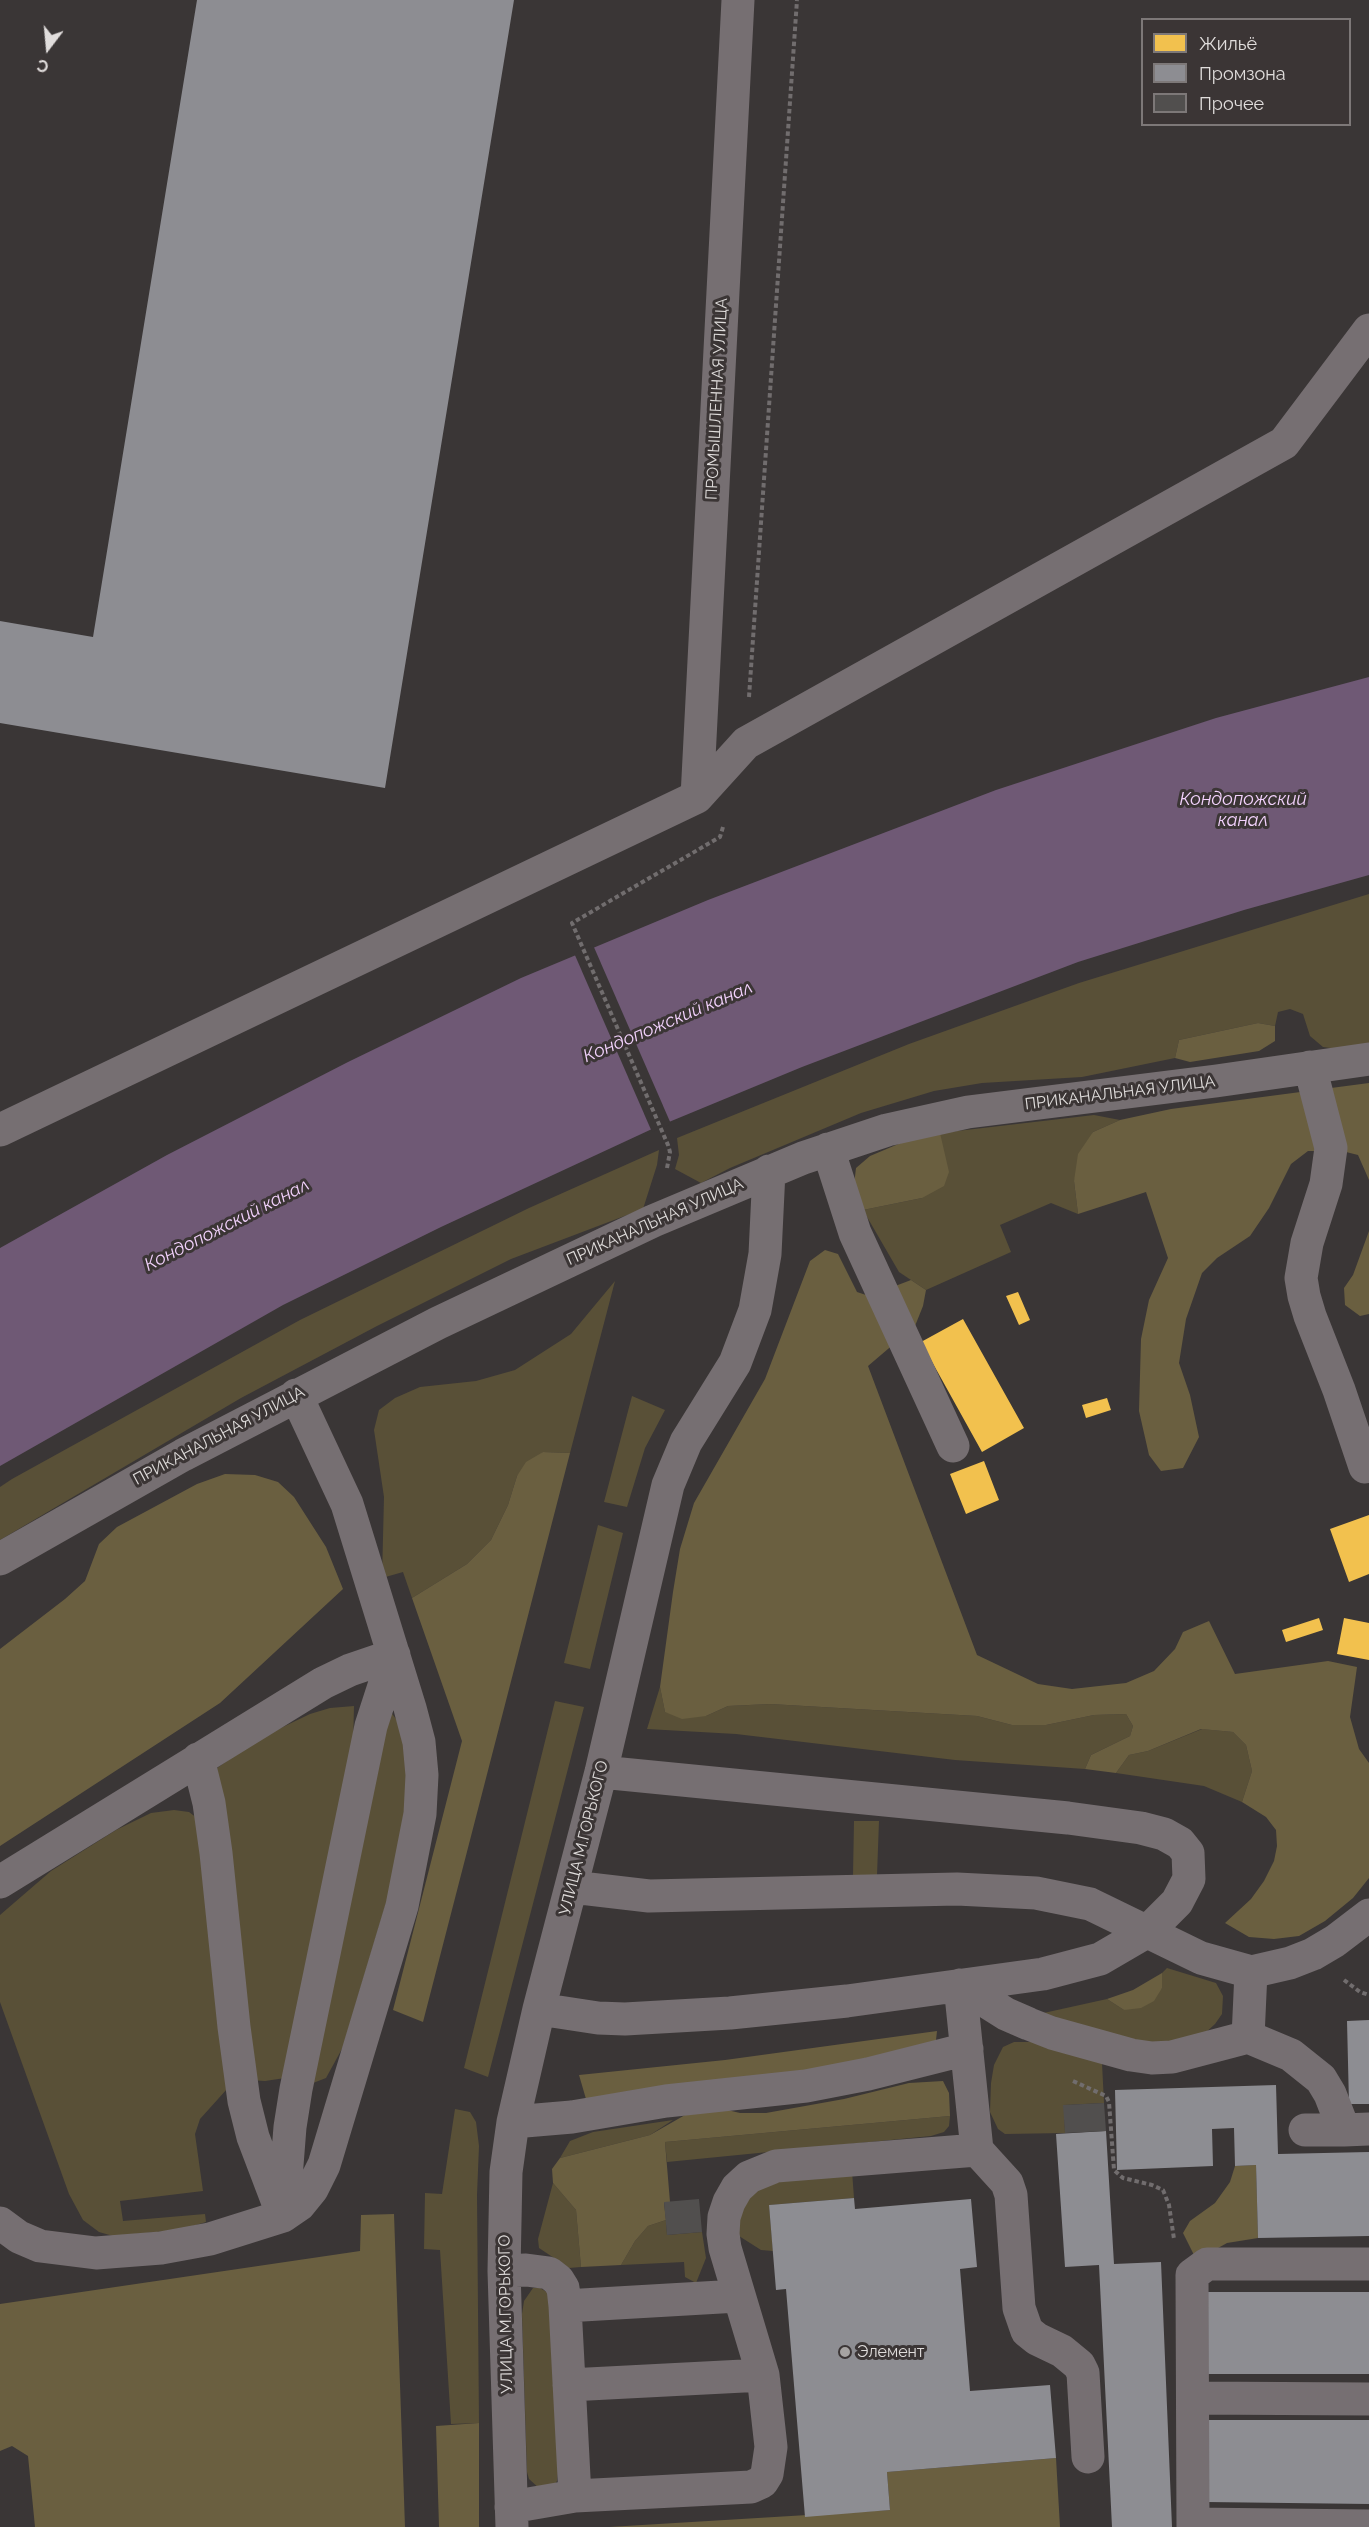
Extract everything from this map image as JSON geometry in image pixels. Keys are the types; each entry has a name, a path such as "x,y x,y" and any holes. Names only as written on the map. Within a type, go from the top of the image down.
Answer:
{"street":[{"name":"ПРОМЫШЛЕННАЯ УЛИЦА","path":"696,797 738,0"},
{"path":"0,1130 696,797 746,743 1284,442 1369,331"},
{"name":"ПРИКАНАЛЬНАЯ УЛИЦА","path":"0,1559 172,1460 459,1312 653,1221 769,1171 828,1149 886,1130 968,1112 1369,1059"},
{"path":"1310,1067 1331,1148 1326,1184 1302,1263 1301,1278 1304,1296 1365,1467"},
{"path":"828,1149 855,1233 953,1446"},
{"name":"УЛИЦА М.ГОРЬКОГО","path":"511,2517 504,2271 506,2172 513,2122 539,2009 601,1772 668,1485 686,1442 735,1363 755,1310 765,1254 769,1171"},
{"path":"0,2223 19,2237 40,2246 96,2253 139,2250 210,2239 259,2226 283,2216 299,2205 312,2189 324,2165 396,1927 420,1814 422,1775 419,1742 347,1504 296,1395"},
{"path":"0,1882 323,1683 350,1670 394,1655"},
{"path":"283,2216 290,2127 296,2090 371,1726 394,1655"},
{"path":"198,1760 209,1803 216,1852 244,2101 253,2137 283,2216"},
{"path":"539,2009 598,2018 676,2017 847,2001 1042,1974 1100,1959 1148,1931 1177,1902 1188,1879 1188,1853 1180,1843 1164,1834 1131,1826 601,1772"},
{"path":"572,1887 618,1894 683,1896 999,1889 1045,1894 1090,1904 1201,1958 1251,1972 1290,1963 1313,1954 1335,1941 1369,1915"},
{"path":"1248,2037 1251,1972"},
{"path":"960,1985 1006,2014 1052,2033 1131,2055 1152,2058 1194,2053 1248,2037 1291,2055 1314,2073 1356,2129"},
{"path":"960,1985 977,2150 1007,2183 1011,2195 1019,2308 1027,2331 1072,2358 1083,2373 1088,2457"},
{"path":"513,2122 572,2117 666,2101 806,2086 868,2074 967,2049"},
{"path":"1305,2130 1356,2129"},
{"path":"511,2517 575,2496 751,2487 762,2482 770,2461 771,2447 763,2375 725,2248 724,2217 737,2188 748,2177 776,2166 977,2150"},
{"path":"1369,2264 1207,2264 1192,2275 1193,2526 1369,2526"},
{"path":"504,2271 526,2270 549,2273 558,2280 563,2288 575,2496"},
{"path":"565,2307 738,2296"},
{"path":"569,2385 763,2375"},
{"path":"1193,2398 1369,2399"}],"path":[{"path":"575,930 664,1134 670,1152 667,1168"},
{"path":"1052,2033 1067,2074 1074,2082 1106,2096 1109,2102 1112,2164 1117,2175 1163,2190 1174,2239 1192,2275"}],"shaded area":[{"path":"1369,894 1369,1044 1338,1049 1323,1047 1310,1036 1303,1014 1290,1009 1278,1012 1275,1026 1258,1023 1179,1040 1175,1058 1082,1077 982,1083 934,1091 861,1113 730,1168 701,1183 675,1169 679,1155 677,1138 909,1044 1079,983"},
{"path":"1258,1023 1275,1026 1275,1041 1259,1051 1190,1062 1175,1058 1179,1040"},
{"path":"1369,1083 1369,1180 1358,1155 1342,1151 1308,1151 1291,1164 1269,1208 1250,1236 1217,1258 1202,1273 1186,1319 1179,1363 1190,1395 1199,1437 1183,1468 1161,1471 1149,1455 1139,1411 1141,1339 1149,1300 1168,1258 1146,1192 1078,1214 1074,1181 1078,1154 1093,1132 1120,1120 1171,1109"},
{"path":"1094,1115 1120,1120 1093,1132 1074,1181 1078,1214 1051,1203 1000,1225 1011,1252 926,1290 899,1272 863,1210 922,1198 940,1133"},
{"path":"940,1133 949,1172 944,1186 922,1198 863,1210 854,1185 856,1168 870,1156 915,1137"},
{"path":"659,1150 657,1165 643,1209 511,1259 377,1326 241,1398 0,1540 0,1487 12,1479 300,1320 529,1208"},
{"path":"1369,1231 1369,1314 1360,1316 1345,1305 1344,1288 1353,1275"},
{"path":"825,1250 838,1254 857,1292 869,1296 911,1280 926,1290 923,1306 915,1326 868,1366 977,1655 1038,1684 1072,1689 1126,1683 1154,1671 1175,1649 1183,1632 1209,1621 1235,1674 1328,1661 1357,1667 1350,1717 1359,1749 1369,1763 1369,1878 1353,1898 1325,1921 1299,1936 1274,1939 1249,1937 1225,1923 1251,1899 1264,1881 1274,1861 1277,1846 1276,1830 1266,1817 1242,1802 1252,1771 1246,1745 1233,1732 1201,1729 1148,1751 1129,1755 1116,1773 1085,1769 1091,1755 1130,1736 1133,1726 1126,1714 1094,1715 1046,1725 1012,1725 977,1716 770,1704 728,1706 706,1716 682,1719 665,1712 660,1687 673,1592 680,1549 694,1503 765,1379 810,1261"},
{"path":"615,1281 570,1453 543,1452 517,1476 508,1505 491,1540 467,1564 412,1598 403,1572 382,1578 384,1497 374,1430 379,1410 395,1398 420,1387 476,1381 515,1370 571,1334"},
{"path":"632,1396 665,1410 645,1448 627,1507 604,1502"},
{"path":"543,1452 570,1453 423,2022 393,2010 462,1741 412,1598 467,1564 491,1540 508,1505 517,1476 526,1462"},
{"path":"225,1474 255,1475 278,1482 294,1497 326,1547 343,1589 220,1703 0,1846 0,1649 85,1581 99,1544 117,1527 197,1484"},
{"path":"598,1525 623,1533 590,1669 564,1663"},
{"path":"660,1687 665,1712 706,1716 728,1706 770,1704 977,1716 1012,1725 1046,1725 1094,1715 1126,1714 1133,1726 1130,1736 1091,1755 1085,1769 955,1760 736,1734 647,1729"},
{"path":"555,1701 584,1707 488,2077 464,2068"},
{"path":"354,1706 353,1747 285,2078 265,2081 249,2080 217,1768 262,1737 310,1714 330,1708"},
{"path":"387,1707 399,1723 406,1745 406,1802 390,1890 343,2047 326,2078 308,2085"},
{"path":"1202,1729 1233,1732 1246,1745 1252,1771 1242,1802 1204,1786 1116,1773 1129,1755 1148,1751"},
{"path":"174,1810 189,1812 201,1821 227,2089 200,2119 195,2134 203,2191 120,2201 123,2221 205,2214 206,2222 179,2230 113,2236 99,2232 83,2220 69,2194 0,2002 0,1915 51,1871 116,1830 151,1813"},
{"path":"854,1821 879,1821 877,1875 853,1875"},
{"path":"1167,1968 1216,1983 1223,1996 1222,2014 1202,2036 1157,2049 1039,2014 1107,1999 1124,2010 1162,1988 1162,1973"},
{"path":"1162,1973 1162,1988 1154,2001 1141,2008 1124,2010 1107,1999 1133,1990"},
{"path":"937,2031 936,2040 921,2055 586,2099 579,2075 725,2060"},
{"path":"1014,2042 1041,2042 1102,2063 1104,2103 1064,2105 1065,2133 1005,2134 998,2129 990,2112 991,2083 994,2065 1003,2047"},
{"path":"943,2081 949,2093 950,2116 665,2142 670,2202 664,2203 666,2220 648,2226 635,2241 621,2265 581,2267 576,2210 553,2183 552,2169 560,2158 650,2135 692,2111 719,2108 740,2113 766,2113 844,2099 909,2083"},
{"path":"455,2109 470,2112 476,2122 479,2146 477,2195 479,2423 451,2424 440,2250 424,2249 425,2193 442,2194"},
{"path":"950,2116 949,2126 944,2132 931,2136 667,2162 665,2142"},
{"path":"673,2120 650,2135 560,2158 570,2141 593,2132"},
{"path":"1256,2165 1258,2238 1227,2243 1211,2252 1194,2255 1183,2233 1190,2221 1215,2203 1230,2182 1235,2166"},
{"path":"852,2171 854,2198 769,2205 773,2251 761,2250 739,2236 737,2212 745,2198 770,2181"},
{"path":"553,2183 576,2210 581,2267 569,2268 539,2248 538,2239"},
{"path":"394,2214 405,2527 35,2527 28,2456 12,2446 0,2451 0,2304 360,2251 361,2215"},
{"path":"666,2220 667,2235 702,2232 706,2258 696,2283 685,2277 684,2262 621,2265 635,2241 648,2226"},
{"path":"533,2288 540,2288 550,2294 558,2472 557,2481 553,2487 540,2489 529,2479 527,2472 522,2314 524,2301"},
{"path":"479,2423 479,2527 439,2527 436,2426"},
{"path":"1056,2458 1060,2527 609,2527 890,2510 887,2472"}],"water":[{"name":"Кондопожский канал","path":"1369,677 1369,875 1244,910 1078,962 802,1067 652,1129 441,1227 283,1305 0,1466 0,1248 167,1155 348,1062 521,978 708,900 996,790 1216,718"}],"pier":[{"path":"593,945 671,1124 652,1132 574,953"}],"building: Жильё":[{"path":"1018,1292 1030,1320 1019,1325 1006,1296"},
{"path":"963,1319 1024,1428 982,1452 921,1342"},
{"path":"1107,1398 1111,1410 1086,1418 1082,1405"},
{"path":"984,1461 999,1500 966,1514 950,1474"},
{"path":"1369,1515 1369,1574 1349,1582 1330,1529"},
{"path":"1319,1618 1323,1630 1286,1642 1282,1630"},
{"path":"1344,1618 1369,1623 1369,1660 1337,1654"}],"building: Промзона":[{"path":"197,0 514,0 385,788 0,723 0,621 93,637"},
{"path":"1369,2020 1369,2104 1349,2104 1347,2021"},
{"path":"1276,2085 1278,2154 1369,2152 1369,2236 1258,2238 1256,2165 1235,2166 1234,2128 1212,2129 1213,2166 1117,2170 1115,2090"},
{"path":"1106,2131 1114,2264 1161,2262 1172,2527 1112,2527 1099,2265 1065,2267 1056,2134"},
{"path":"854,2198 855,2209 971,2199 977,2267 960,2269 970,2391 1050,2385 1056,2458 887,2472 890,2510 805,2517 786,2289 776,2290 769,2205"},
{"path":"1205,2292 1369,2292 1369,2374 1205,2374"},
{"path":"1208,2420 1369,2420 1369,2504 1207,2502"}],"building: Прочее":[{"path":"1104,2103 1106,2131 1065,2133 1063,2105"},
{"path":"699,2199 702,2232 667,2235 664,2202"}],"place":[{"name":"Элемент","path":"845,2352"}]}
